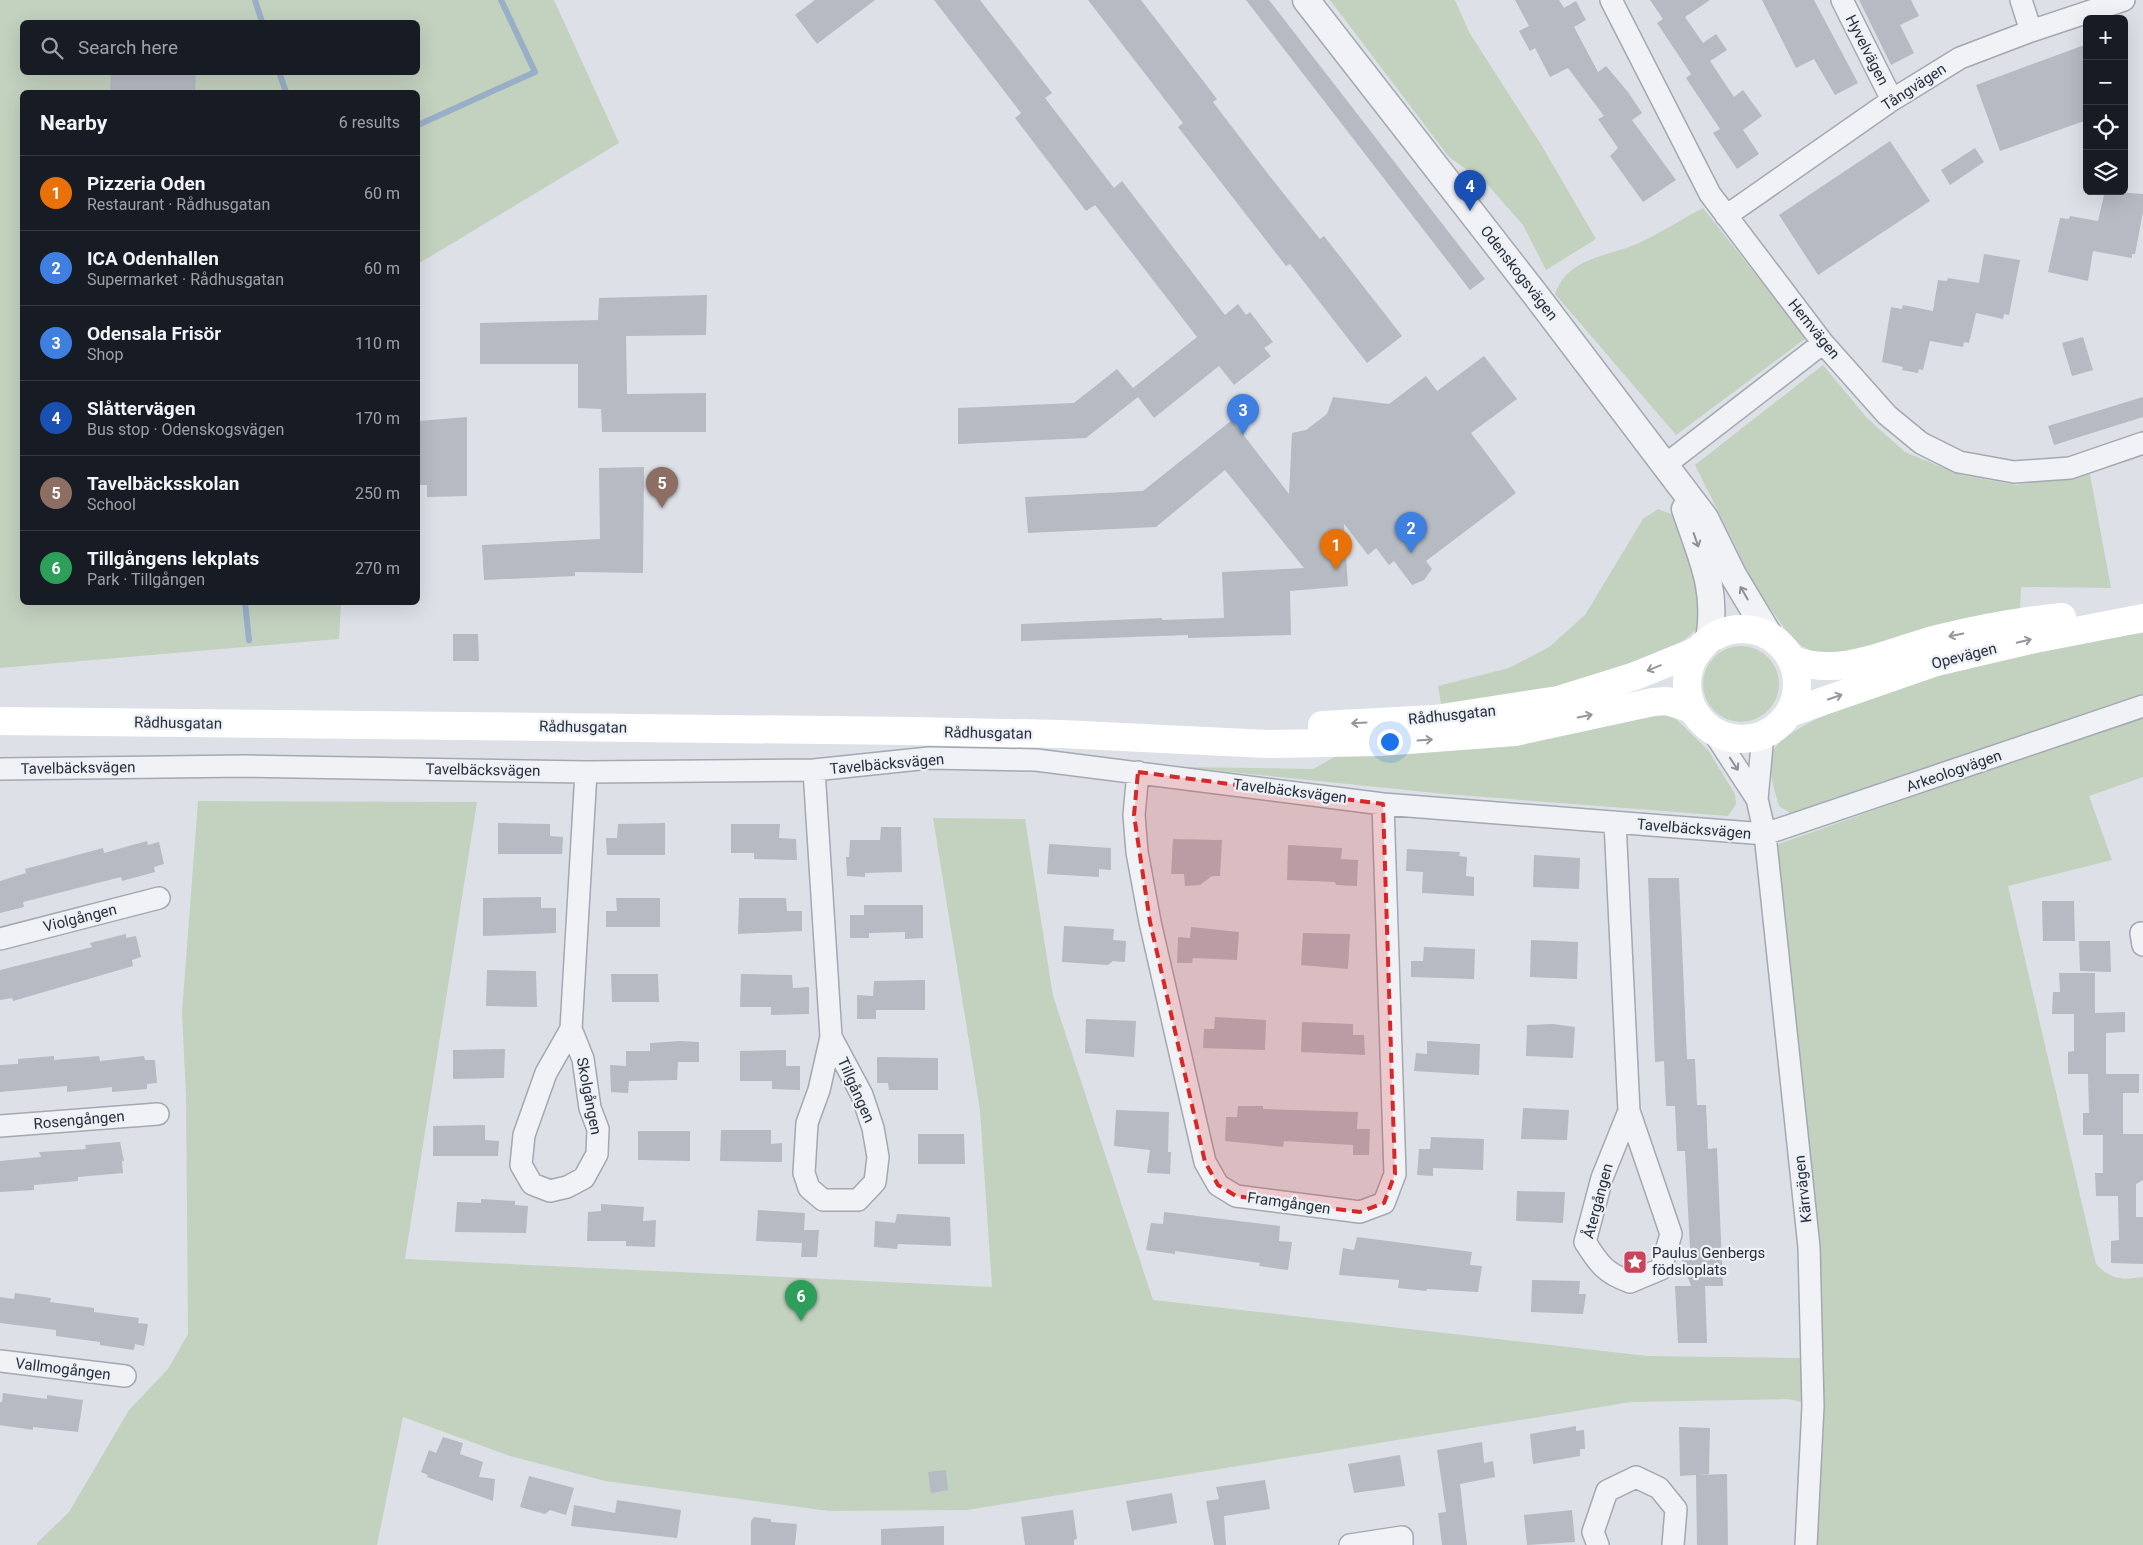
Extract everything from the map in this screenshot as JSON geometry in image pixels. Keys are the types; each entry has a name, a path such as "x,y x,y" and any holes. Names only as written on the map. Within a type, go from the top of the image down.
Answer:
{"main road":[{"name":"Opevägen","path":"1792,660 1816,666 1841,667 1938,639 2030,620 2143,608"},
{"name":"Opevägen","path":"1789,713 1936,662 2034,639 2143,618"},
{"path":"1737,629 1753,630 1769,635 1779,643 1792,660 1798,683 1796,699 1789,713 1778,726 1763,735 1746,739 1728,737 1712,730 1700,720 1693,709 1688,692 1688,676 1692,661 1704,645 1721,633 1737,629"},
{"name":"Rådhusgatan","path":"1166,739 1316,725 1462,717 1558,700 1635,676 1704,645"},
{"name":"Rådhusgatan","path":"0,722 880,731 1166,739 1266,744 1390,742 1515,732 1653,702 1667,701 1693,709"}],"street":[{"name":"Odenskogsvägen","path":"1306,0 1535,294 1704,518 1769,635"},
{"name":"Hemvägen","path":"1611,0 1710,194 1823,343 1887,415 1921,443 1959,462 2014,472 2070,468 2143,443"},
{"name":"Hyvelvägen","path":"1842,0 1892,100"},
{"path":"2021,0 2031,31"},
{"name":"Tångvägen","path":"1726,216 1892,100 1960,58 2031,31 2124,0"},
{"path":"1669,471 1823,343"},
{"name":"Odenskogsvägen","path":"1669,471 1710,580 1713,614 1704,645"},
{"name":"Arkeologvägen","path":"1765,834 2143,706"},
{"name":"Tavelbäcksvägen","path":"1712,730 1757,799"},
{"name":"Tavelbäcksvägen","path":"0,769 245,766 586,772 814,770 929,758 1036,760 1383,804 1765,834 1757,799 1763,735"},
{"name":"Tillgången","path":"814,770 831,1037 820,1090 807,1123 804,1173 809,1188 822,1200 858,1200 875,1182 878,1157 873,1128 862,1096 831,1037"},
{"name":"Skolgången","path":"570,1029 583,1058 590,1108 598,1129 597,1154 584,1178 567,1187 550,1191 532,1184 522,1165 524,1135 546,1073 570,1029 586,772"},
{"name":"Framgången","path":"1138,772 1134,815 1138,852 1150,922 1205,1162 1218,1185 1236,1196 1319,1208 1360,1212 1384,1203 1395,1174 1383,804"},
{"name":"Återgången","path":"1615,822 1628,1111 1670,1234 1661,1269 1630,1282 1616,1277 1602,1268 1585,1242 1602,1178 1628,1111"},
{"name":"Kärrvägen","path":"1765,834 1810,1247 1813,1398 1806,1545"},
{"name":"Violgången","path":"0,939 159,898"},
{"path":"2143,933 2140,933 2143,945"},
{"name":"Rosengången","path":"0,1126 158,1114"},
{"name":"Vallmogången","path":"0,1361 125,1376"},
{"path":"1598,1545 1593,1532 1606,1491 1636,1477 1659,1488 1676,1509 1673,1545"},
{"path":"1350,1545 1402,1537 1402,1545"}],"highlighted area":[{"path":"1138,772 1383,804 1395,1174 1384,1203 1360,1212 1236,1196 1218,1185 1205,1162 1150,922 1134,815"}],"green space":[{"path":"0,0 554,0 619,143 420,263 420,90 20,90 20,605 341,605 339,639 0,668"},
{"path":"1330,0 1455,0 1469,32 1542,146 1596,239 1546,270 1523,225 1486,183 1449,157"},
{"path":"1703,208 1806,338 1676,435 1555,294 1561,281 1580,265 1591,259 1641,242"},
{"path":"1823,365 1867,418 1905,452 1961,475 2017,485 2089,469 2111,588 2021,587 2020,614 1845,653 1817,654 1800,645 1784,628 1751,581 1695,465"},
{"path":"1658,509 1674,515 1704,598 1696,630 1676,647 1547,692 1442,710 1438,686 1509,668 1549,647 1585,615 1643,519"},
{"path":"2143,633 2143,694 1795,816 1779,806 1770,767 1772,754 1784,739 1809,723 1884,692 1964,666 2019,651 2081,640"},
{"path":"1741,646 1756,649 1768,657 1776,669 1779,684 1776,699 1768,711 1756,719 1741,722 1726,719 1714,711 1706,699 1703,684 1706,669 1714,657 1726,649"},
{"path":"1651,713 1674,717 1708,750 1735,794 1736,804 1728,816 1445,794 1182,767 1313,769 1340,754 1507,745 1586,731"},
{"path":"2143,715 2143,777 2089,796 2112,860 2008,886 2096,1264 2117,1278 2143,1277 2143,1545 1813,1545 1824,1360 1816,1242 1773,846"},
{"path":"198,801 477,802 405,1259 992,1287 980,1110 933,818 1025,819 1053,996 1153,1300 1647,1356 1807,1358 1808,1403 1787,1399 1631,1402 967,1510 829,1511 605,1481 510,1456 403,1417 377,1545 37,1545 69,1512 129,1410 168,1369 188,1334 186,1096 182,1012"}],"building":[{"path":"815,0 875,0 817,44 795,15"},
{"path":"934,0 980,0 1052,93 1045,98 1114,188 1122,181 1225,315 1238,304 1246,315 1250,312 1273,342 1264,348 1271,356 1234,385 1219,366 1154,418 1138,397 1086,438 958,444 958,408 1074,403 1117,369 1133,388 1197,337 1095,205 1086,211 1015,118 1021,113"},
{"path":"1088,0 1141,0 1217,99 1213,102 1268,174 1320,239 1324,236 1402,336 1367,363 1290,264 1286,266 1178,127 1183,123"},
{"path":"1246,0 1269,0 1485,279 1470,290"},
{"path":"1515,0 1559,0 1564,8 1576,1 1586,20 1574,27 1598,72 1606,66 1628,92 1642,113 1632,120 1676,180 1643,202 1610,156 1618,148 1598,119 1604,116 1568,68 1550,77 1535,48 1530,51 1519,31 1529,26"},
{"path":"1650,0 1710,0 1685,17 1703,43 1716,34 1727,50 1710,61 1734,97 1743,90 1762,116 1743,130 1759,154 1737,169 1713,133 1720,129 1686,78 1691,74 1657,23 1663,19"},
{"path":"1762,0 1814,0 1858,83 1835,95 1814,59 1796,68"},
{"path":"1859,0 1911,0 1919,16 1900,25 1914,53 1891,65"},
{"path":"2083,45 2083,121 2000,151 1976,85"},
{"path":"111,75 196,75 195,90 110,90"},
{"path":"1890,141 1930,201 1818,275 1779,215"},
{"path":"1975,148 1984,162 1950,185 1941,170"},
{"path":"2128,193 2143,194 2143,212 2135,254 2132,254 2132,258 2093,251 2088,281 2048,272 2060,218 2069,219 2070,216 2098,221 2104,195 2128,195"},
{"path":"1984,254 2020,260 2009,315 2004,314 2003,319 1976,313 1969,343 1964,342 1963,347 1930,341 1923,370 1919,369 1918,373 1902,370 1903,367 1882,362 1891,307 1902,309 1903,305 1933,311 1938,280 1947,281 1948,278 1979,283"},
{"path":"707,295 706,335 626,336 627,394 706,393 706,432 602,432 601,409 578,408 578,364 480,364 480,323 598,320 599,298"},
{"path":"2083,337 2093,370 2072,376 2062,343"},
{"path":"1484,356 1517,399 1471,433 1516,493 1426,561 1432,569 1424,580 1412,585 1394,561 1389,565 1376,548 1368,555 1344,524 1348,586 1290,591 1291,635 1188,638 1188,635 1021,641 1021,624 1162,618 1162,620 1224,618 1222,572 1304,568 1225,470 1156,527 1028,533 1025,497 1143,491 1232,420 1289,494 1292,433 1306,430 1327,414 1333,397 1389,404 1426,376 1437,391"},
{"path":"2143,397 2143,417 2054,445 2048,426"},
{"path":"467,417 467,496 427,497 427,485 420,485 420,421"},
{"path":"644,467 643,573 575,572 575,576 484,580 482,545 600,539 599,468"},
{"path":"453,634 478,634 479,661 453,661"},
{"path":"498,823 550,824 550,836 563,837 562,854 498,854"},
{"path":"665,823 665,855 607,855 606,838 617,838 618,824"},
{"path":"731,824 780,824 779,838 796,839 797,860 754,859 754,853 731,853"},
{"path":"881,827 901,827 902,872 865,873 865,877 847,876 846,857 849,857 850,840 880,840"},
{"path":"1173,839 1222,840 1220,876 1212,876 1200,885 1185,886 1184,874 1171,874"},
{"path":"147,841 148,845 159,842 164,864 154,867 155,872 122,881 121,877 23,902 24,907 0,913 0,881 26,873 25,869 103,848 104,853"},
{"path":"1049,844 1111,848 1111,870 1099,869 1099,877 1047,874"},
{"path":"1288,845 1342,848 1341,859 1358,860 1357,886 1336,885 1335,882 1287,880"},
{"path":"1407,849 1460,852 1459,856 1467,857 1466,876 1474,877 1474,896 1422,893 1423,872 1406,871"},
{"path":"1534,855 1580,858 1579,889 1533,887"},
{"path":"1648,878 1679,878 1687,1059 1695,1059 1697,1105 1706,1105 1708,1149 1717,1148 1723,1286 1705,1286 1707,1343 1678,1343 1675,1286 1691,1286 1682,1260 1685,1249 1690,1249 1685,1151 1677,1151 1675,1106 1666,1106 1664,1061 1655,1062"},
{"path":"541,897 541,908 556,908 556,933 483,936 483,898"},
{"path":"616,898 660,898 660,927 606,927 606,911 617,911"},
{"path":"739,898 786,898 787,911 802,911 802,931 738,934"},
{"path":"2042,901 2074,901 2075,941 2043,941"},
{"path":"864,905 923,905 923,938 905,939 905,932 869,933 869,938 850,938 850,915 864,915"},
{"path":"1064,926 1114,929 1113,940 1126,941 1125,962 1113,961 1108,965 1062,962"},
{"path":"1191,927 1239,932 1237,960 1193,958 1192,963 1177,963 1178,937 1190,938"},
{"path":"1303,933 1350,934 1348,969 1301,965"},
{"path":"126,934 126,938 136,936 141,957 132,960 133,966 13,1001 12,998 0,1000 0,970 92,947 90,943"},
{"path":"1531,940 1578,942 1577,979 1530,977"},
{"path":"2079,941 2110,941 2111,972 2080,971"},
{"path":"1424,947 1475,949 1474,979 1411,977 1411,961 1423,961"},
{"path":"487,970 536,971 537,1007 486,1006"},
{"path":"2059,973 2095,973 2095,1013 2125,1012 2125,1032 2106,1033 2106,1074 2139,1074 2139,1093 2123,1093 2123,1134 2143,1134 2143,1180 2136,1184 2136,1217 2143,1217 2143,1264 2111,1263 2111,1241 2119,1240 2118,1196 2096,1196 2095,1173 2103,1173 2103,1135 2083,1135 2083,1113 2089,1113 2088,1074 2068,1074 2068,1052 2074,1051 2074,1014 2052,1014 2053,992 2060,992"},
{"path":"611,974 658,974 659,1002 612,1002"},
{"path":"741,974 792,975 793,988 809,987 809,1014 771,1015 771,1007 740,1007"},
{"path":"925,980 925,1010 876,1010 876,1019 857,1019 857,995 873,996 874,981"},
{"path":"1215,1017 1266,1020 1265,1050 1203,1048 1204,1029 1214,1029"},
{"path":"1086,1019 1136,1021 1134,1057 1085,1053"},
{"path":"1302,1022 1353,1024 1353,1035 1364,1035 1365,1055 1301,1052"},
{"path":"1553,1024 1575,1027 1573,1058 1526,1056 1527,1025"},
{"path":"1427,1041 1480,1044 1479,1075 1414,1071 1416,1053 1427,1054"},
{"path":"699,1042 699,1062 678,1062 677,1080 629,1081 628,1093 611,1092 610,1065 626,1066 626,1051 650,1051 650,1043"},
{"path":"505,1049 504,1078 453,1079 453,1050"},
{"path":"786,1050 786,1066 800,1066 800,1090 772,1089 772,1081 740,1081 740,1051"},
{"path":"54,1056 54,1060 99,1056 100,1061 144,1056 145,1060 155,1060 157,1083 147,1084 147,1089 112,1092 112,1087 67,1092 67,1086 0,1092 0,1065 18,1064 18,1059"},
{"path":"877,1057 938,1058 938,1090 889,1090 888,1083 877,1083"},
{"path":"1238,1106 1263,1106 1263,1109 1358,1112 1357,1129 1370,1129 1369,1155 1353,1155 1353,1145 1284,1141 1283,1147 1225,1141 1226,1117 1237,1117"},
{"path":"1523,1108 1569,1110 1567,1140 1521,1139"},
{"path":"1116,1110 1169,1112 1168,1152 1171,1152 1170,1174 1147,1173 1150,1150 1114,1146"},
{"path":"485,1125 485,1140 499,1141 498,1156 433,1156 433,1126"},
{"path":"721,1130 771,1130 771,1144 782,1143 782,1162 720,1161"},
{"path":"638,1131 690,1131 690,1161 638,1160"},
{"path":"918,1134 964,1134 965,1164 918,1164"},
{"path":"1431,1137 1484,1139 1483,1170 1433,1168 1433,1176 1417,1175 1419,1149 1430,1149"},
{"path":"120,1142 124,1161 122,1161 123,1173 78,1177 78,1181 34,1185 34,1190 0,1192 0,1161 41,1157 39,1152 86,1149 85,1145"},
{"path":"1517,1191 1565,1192 1563,1223 1516,1221"},
{"path":"481,1199 515,1201 515,1205 528,1206 526,1233 455,1232 457,1202 481,1203"},
{"path":"601,1204 644,1207 643,1221 656,1220 655,1247 626,1246 626,1241 587,1241 588,1212 601,1211"},
{"path":"758,1210 805,1213 804,1230 819,1230 817,1257 801,1257 802,1243 756,1241"},
{"path":"1164,1212 1280,1226 1279,1241 1292,1242 1288,1270 1259,1266 1260,1263 1175,1251 1175,1254 1146,1250 1151,1223 1163,1224"},
{"path":"897,1214 950,1217 951,1246 898,1244 897,1249 874,1247 875,1221 895,1223"},
{"path":"1357,1237 1472,1252 1470,1265 1482,1266 1478,1292 1427,1289 1426,1291 1398,1288 1399,1280 1339,1275 1343,1248 1354,1250"},
{"path":"1532,1280 1580,1281 1579,1294 1586,1294 1583,1314 1531,1312"},
{"path":"15,1293 51,1298 50,1302 94,1308 94,1312 139,1318 138,1323 148,1324 144,1346 135,1344 134,1350 100,1345 100,1342 56,1336 56,1330 0,1323 0,1297 14,1299"},
{"path":"3,1393 47,1399 47,1395 83,1400 78,1432 33,1427 33,1430 0,1425 0,1402 2,1402"},
{"path":"1576,1426 1576,1431 1584,1430 1585,1449 1580,1449 1580,1456 1533,1464 1530,1434"},
{"path":"1679,1427 1710,1428 1709,1474 1697,1475 1727,1474 1728,1545 1697,1545 1696,1475 1680,1476"},
{"path":"443,1437 463,1443 460,1454 483,1462 479,1477 495,1479 493,1501 427,1477 428,1475 421,1472 429,1450 436,1453"},
{"path":"1482,1442 1484,1463 1493,1461 1495,1477 1460,1484 1467,1545 1442,1545 1438,1513 1446,1512 1437,1450"},
{"path":"1400,1455 1405,1486 1354,1493 1348,1464"},
{"path":"946,1470 948,1490 931,1493 928,1472"},
{"path":"529,1476 574,1488 566,1515 550,1510 545,1514 520,1507"},
{"path":"1265,1480 1270,1509 1224,1516 1226,1545 1214,1545 1206,1501 1219,1499 1216,1487"},
{"path":"1172,1493 1177,1523 1132,1531 1126,1501"},
{"path":"617,1500 681,1510 677,1538 571,1526 574,1505 615,1513"},
{"path":"1073,1510 1077,1539 1074,1540 1074,1545 1025,1545 1021,1517"},
{"path":"1572,1510 1575,1542 1527,1545 1524,1515"},
{"path":"754,1517 771,1519 771,1522 797,1524 795,1545 751,1545 751,1521"},
{"path":"944,1526 944,1545 881,1545 881,1529"}],"waterway":[{"path":"255,0 261,20"},
{"path":"420,124 535,72 501,0"},
{"path":"280,75 285,90"},
{"path":"245,605 249,640"}],"place":[{"name":"Slåttervägen","path":"1470,211"},
{"name":"Odensala Frisör","path":"1243,435"},
{"name":"Tavelbäcksskolan","path":"662,508"},
{"name":"ICA Odenhallen","path":"1411,553"},
{"name":"Pizzeria Oden","path":"1336,570"},
{"name":"Paulus Genbergs födsloplats","path":"1635,1262"},
{"name":"Tillgångens lekplats","path":"801,1321"}]}
